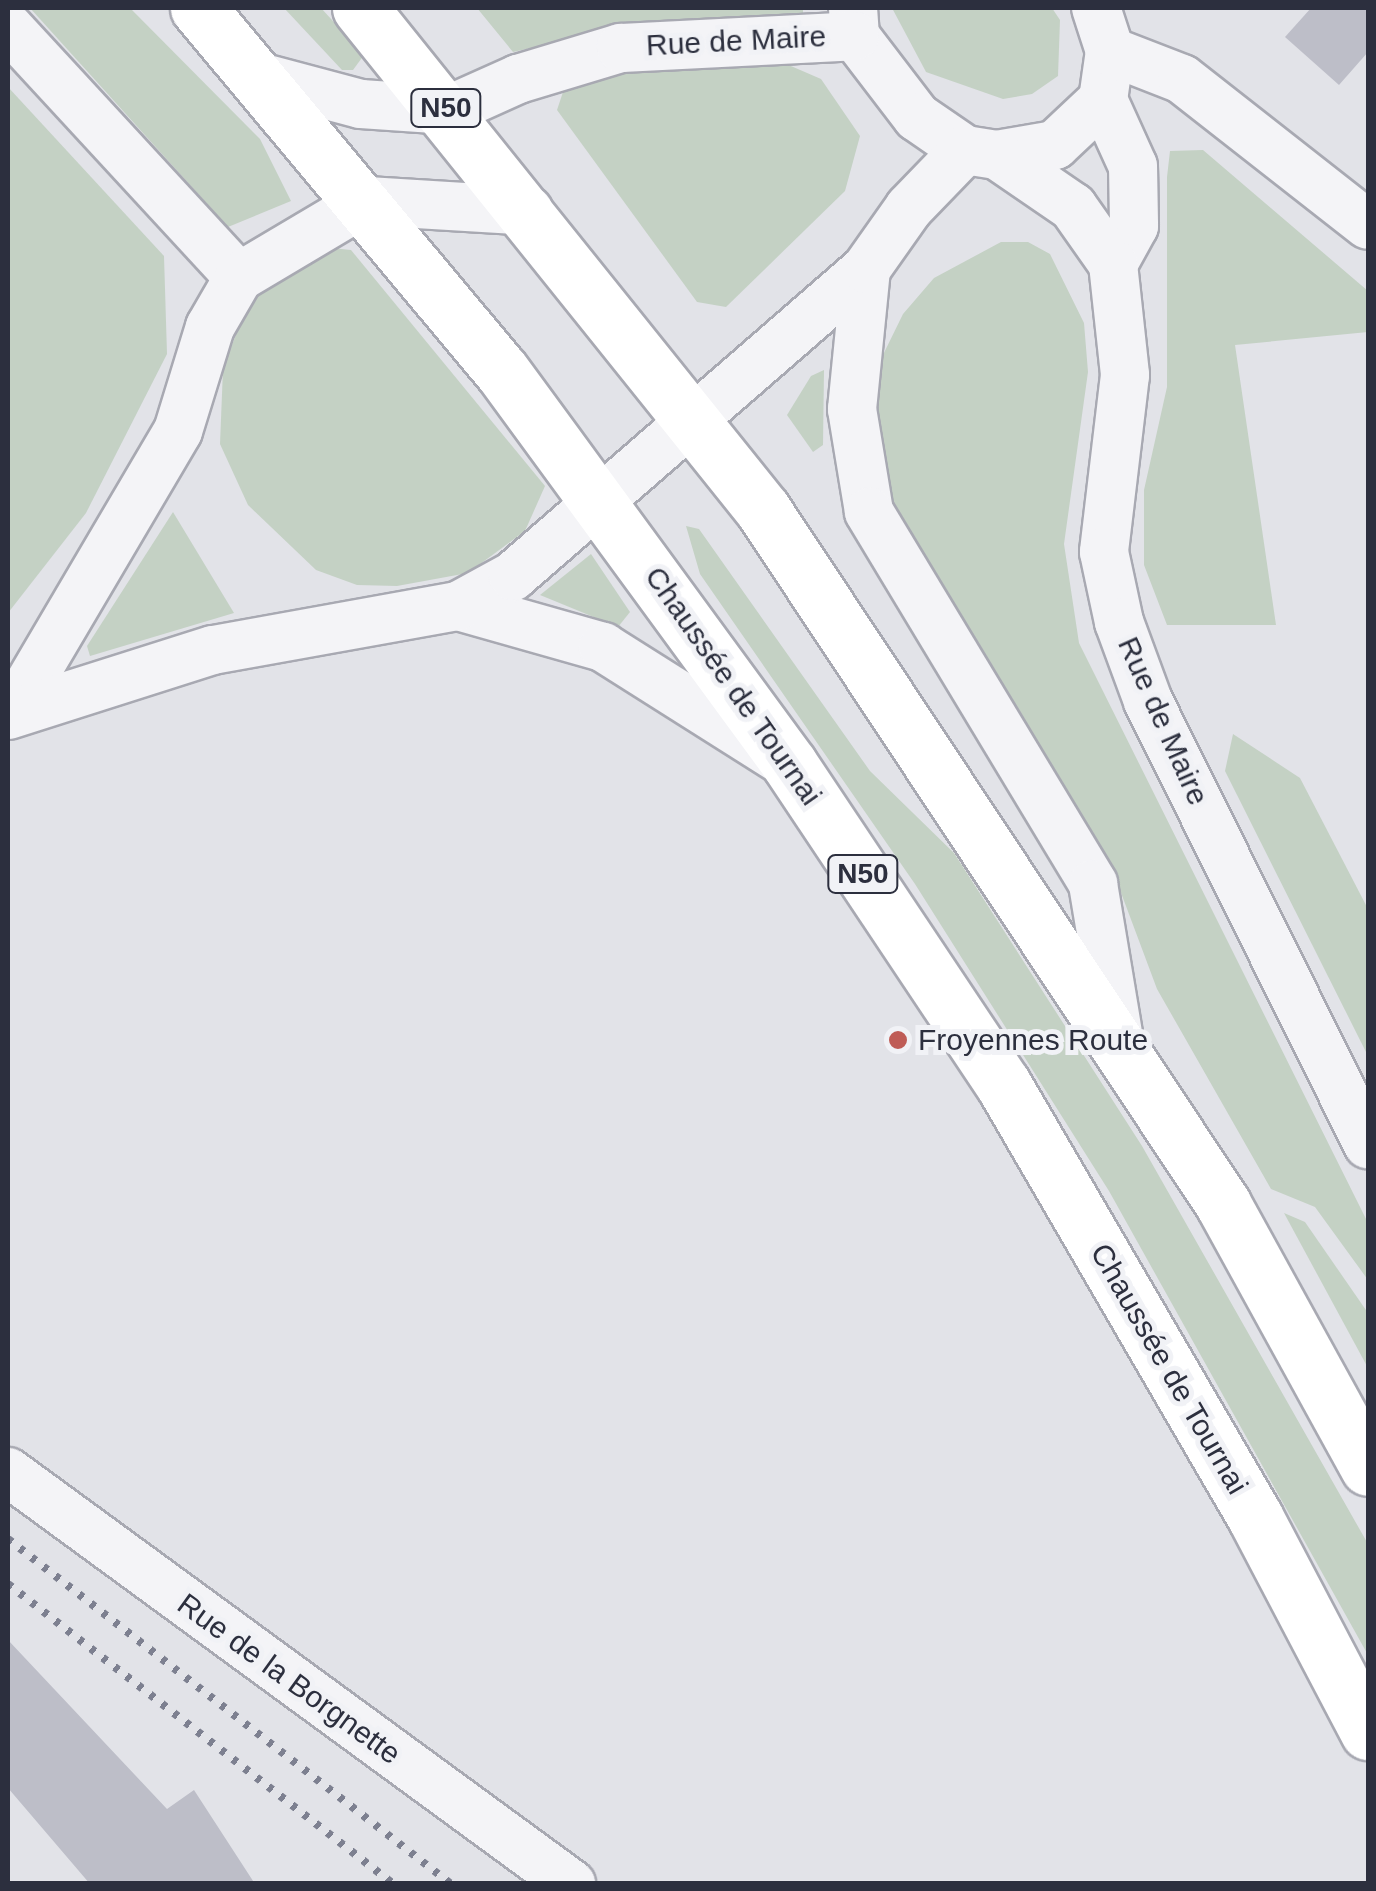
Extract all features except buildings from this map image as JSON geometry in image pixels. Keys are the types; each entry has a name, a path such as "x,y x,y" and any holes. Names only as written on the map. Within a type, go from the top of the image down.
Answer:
{"main road":[{"name":"Chaussée de Tournai","path":"198,8 263,78 367,202 601,498 790,765 1003,1084 1255,1517 1368,1732"},
{"name":"N50","path":"360,8 448,110 696,417 1223,1204 1368,1468"}],"street":[{"name":"Rue de Maire","path":"448,110 518,78 621,48 854,22 917,117 1073,207 1113,264 1126,375 1104,552 1119,622 1148,701 1368,1144"},
{"path":"8,27 239,277"},
{"path":"1103,30 1102,100 1133,166 1134,226 1113,264"},
{"path":"1103,30 1182,78 1368,225"},
{"path":"263,78 361,104 448,110"},
{"path":"10,713 213,650 458,606 546,552 601,498 866,269 909,208 981,153 1055,145 1102,100"},
{"path":"10,713 178,431 210,327 239,277 367,202 529,211"},
{"path":"866,269 852,409 868,512 1093,884 1120,1046"},
{"path":"458,606 603,647 790,765"},
{"name":"Rue de la Borgnette","path":"8,1472 572,1884"}],"green space":[{"path":"30,8 130,8 260,139 291,201 228,227"},
{"path":"284,8 321,8 364,55 353,70 342,70"},
{"path":"477,8 803,8 803,21 650,21 513,52"},
{"path":"892,8 1052,8 1060,20 1058,76 1032,94 1003,99 926,72"},
{"path":"687,60 777,60 821,79 860,136 845,191 726,307 697,302 557,110 566,83"},
{"path":"8,87 164,256 167,354 86,513 8,613"},
{"path":"1203,150 1368,291 1368,332 1235,345 1276,625 1167,625 1144,565 1144,490 1167,387 1170,151"},
{"path":"1001,242 1028,242 1050,254 1084,323 1088,372 1064,544 1079,643 1368,1223 1368,1280 1315,1207 1271,1189 1157,989 1111,866 904,543 872,459 880,361 903,314 934,278"},
{"path":"331,248 351,250 545,486 525,531 468,573 397,586 357,585 316,570 248,505 220,444 223,369 250,297"},
{"path":"824,370 823,445 813,452 787,415 811,376"},
{"path":"173,512 234,613 90,656 87,646"},
{"path":"686,526 699,529 870,771 954,853 1142,1146 1368,1544 1368,1655 1109,1191 915,884 700,574"},
{"path":"591,554 630,612 618,627 540,595"},
{"path":"1233,734 1300,778 1368,909 1368,1056 1225,771"},
{"path":"1284,1213 1305,1222 1368,1313 1368,1368"}],"railway":[{"path":"8,1539 451,1884"},
{"path":"8,1584 393,1884"}],"place":[{"name":"Froyennes Route","path":"898,1040"}]}
